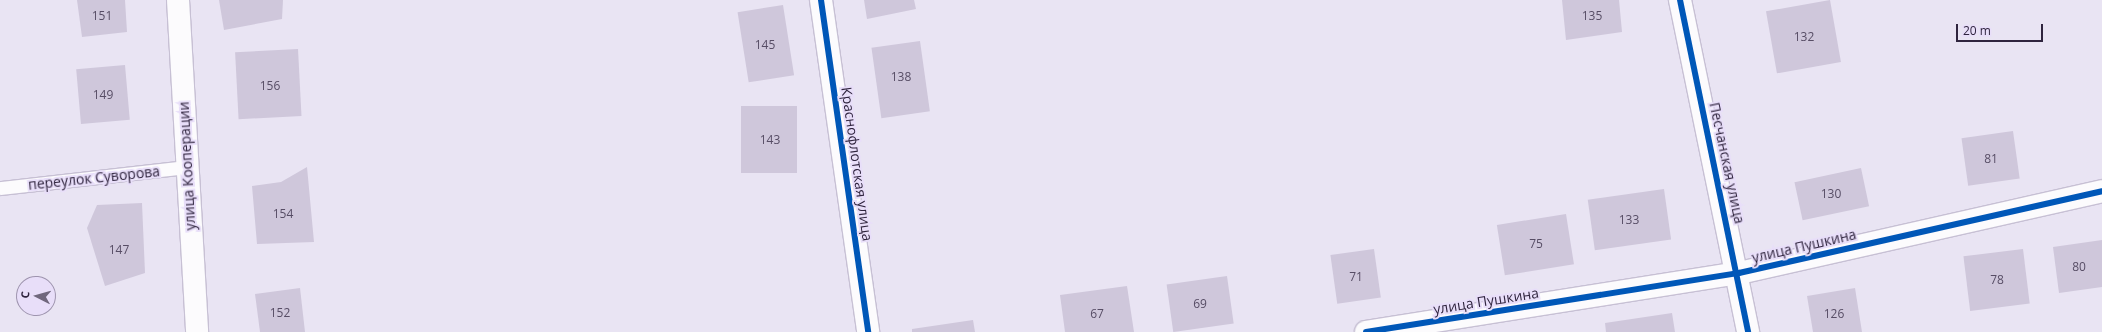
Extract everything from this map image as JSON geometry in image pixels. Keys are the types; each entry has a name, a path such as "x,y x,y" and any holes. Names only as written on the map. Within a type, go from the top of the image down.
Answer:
{"street":[{"name":"улица Кооперации","path":"178,0 197,332"},
{"name":"Краснофлотская улица","path":"822,0 868,332"},
{"name":"Песчанская улица","path":"1680,0 1739,274 1748,332"},
{"name":"улица Пушкина","path":"1366,332 1739,274 2102,191"}],"lane":[{"name":"переулок Суворова","path":"0,188 187,167"}],"building":[{"path":"77,0 125,0 127,32 82,37"},
{"path":"219,0 283,0 282,19 224,30"},
{"path":"864,0 914,0 916,9 867,19"},
{"path":"1562,0 1619,0 1622,32 1566,40"},
{"path":"1830,0 1841,62 1777,73 1766,11"},
{"path":"783,5 794,75 749,82 738,12"},
{"path":"920,41 930,111 881,118 871,48"},
{"path":"298,49 302,116 239,119 235,52"},
{"path":"125,65 130,120 81,124 76,69"},
{"path":"741,106 797,106 797,173 741,173"},
{"path":"2013,131 2020,179 1968,186 1962,138"},
{"path":"307,167 314,242 257,244 252,186 281,182"},
{"path":"1861,168 1869,206 1803,220 1794,182"},
{"path":"1664,189 1671,240 1595,250 1588,200"},
{"path":"142,203 145,273 105,286 87,228 97,205"},
{"path":"1566,214 1574,264 1505,275 1497,225"},
{"path":"2102,240 2102,287 2059,293 2053,247"},
{"path":"1374,249 1381,298 1337,304 1330,255"},
{"path":"2023,249 2030,304 1970,311 1963,256"},
{"path":"1227,276 1234,324 1173,332 1167,284"},
{"path":"1127,286 1134,332 1065,332 1060,295"},
{"path":"300,288 305,332 260,332 255,294"},
{"path":"1855,288 1862,332 1813,332 1807,296"},
{"path":"1672,313 1675,332 1606,332 1605,323"},
{"path":"973,320 975,332 912,332 912,329"}],"cycle path":[{"path":"821,0 868,332"},
{"path":"1680,0 1748,332"},
{"path":"1366,332 1739,273 2102,191"}]}
